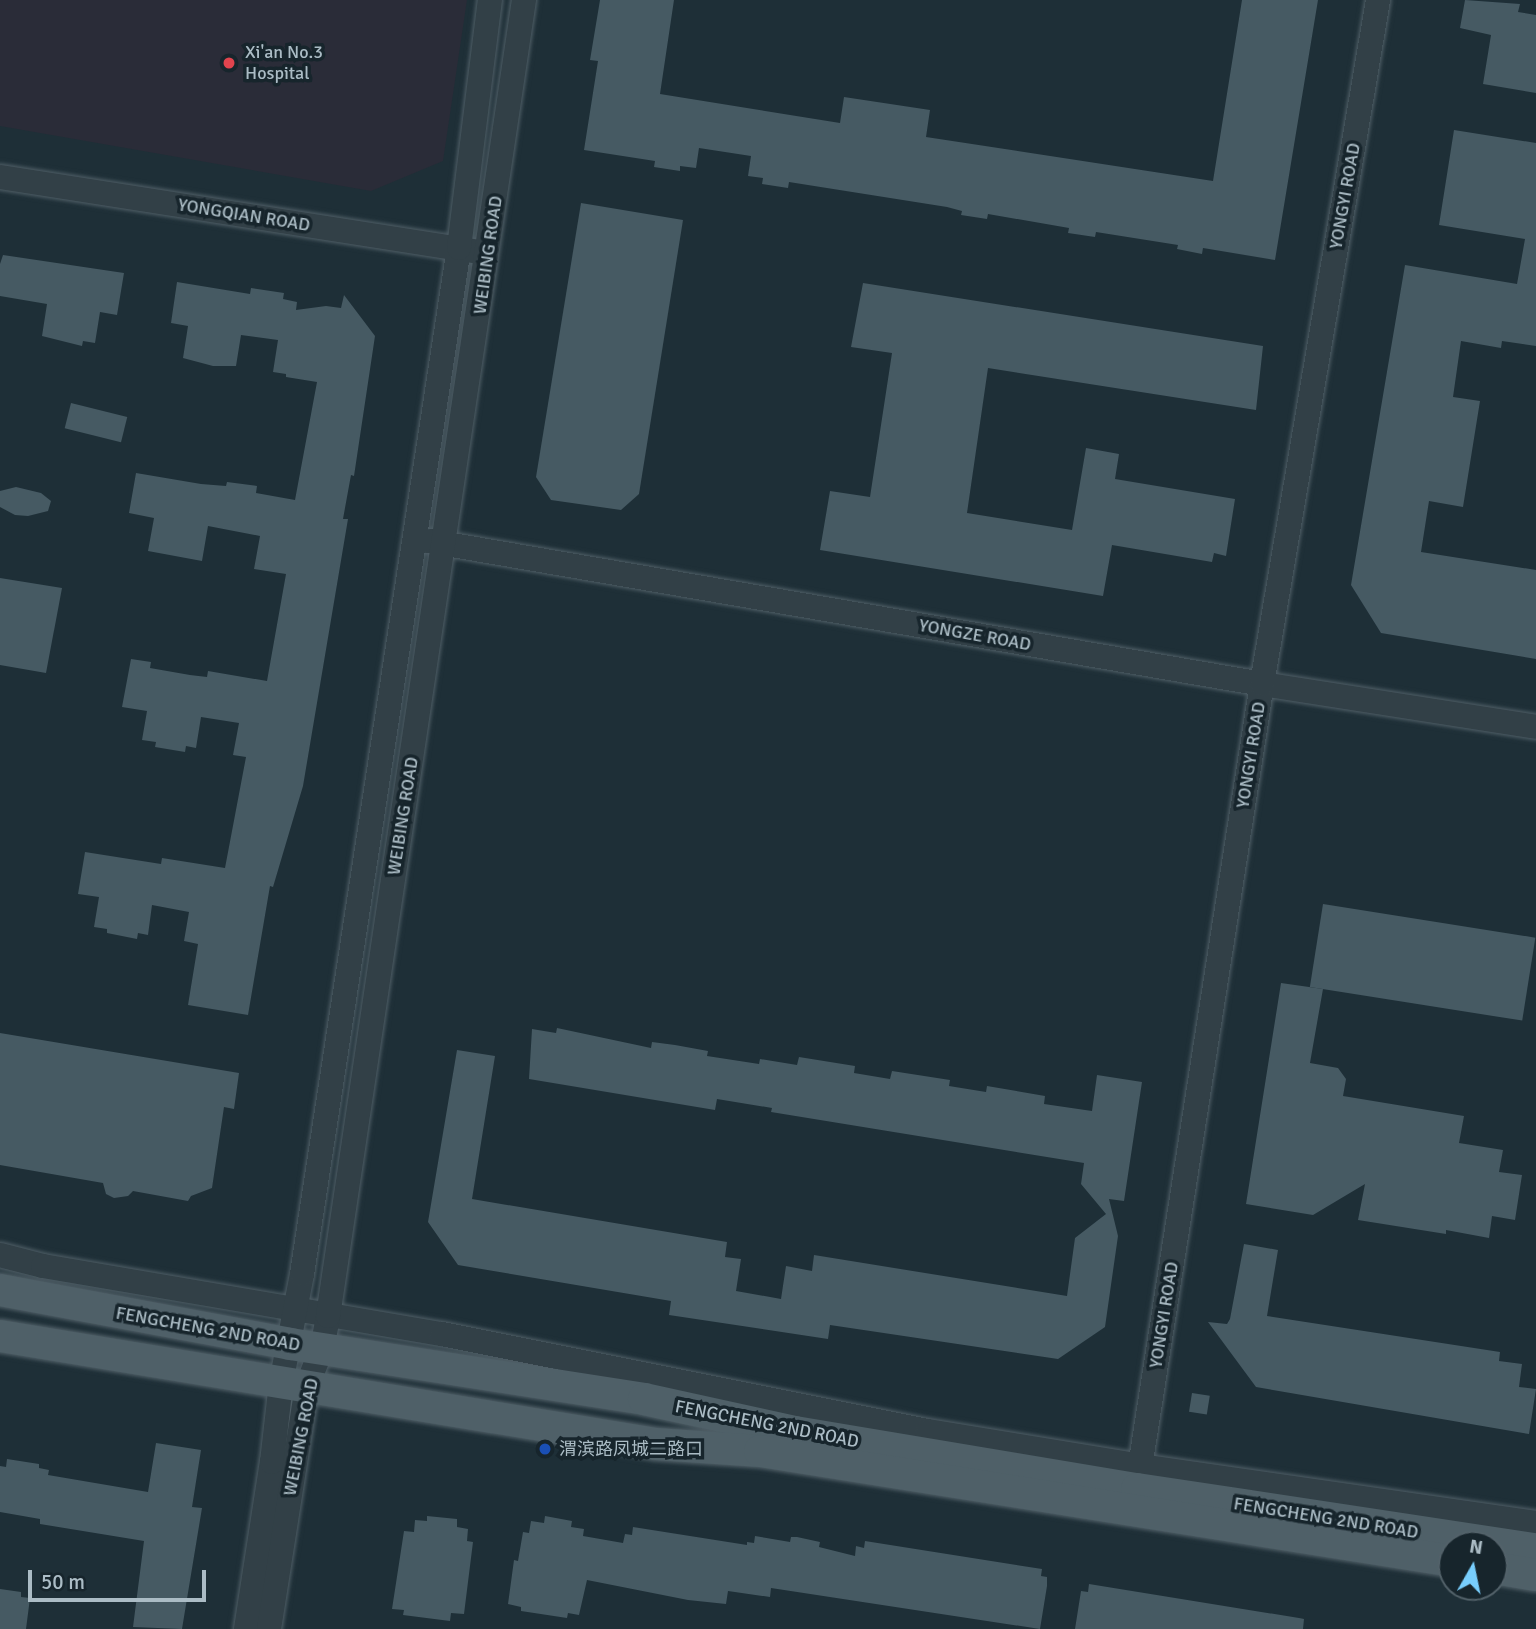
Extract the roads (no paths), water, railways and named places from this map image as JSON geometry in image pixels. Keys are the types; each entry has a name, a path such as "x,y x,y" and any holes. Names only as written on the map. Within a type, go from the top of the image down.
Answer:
{"main road":[{"name":"FENGCHENG 2ND ROAD","path":"0,1290 290,1344 645,1399 795,1432 1137,1489 1536,1549"},
{"name":"FENGCHENG 2ND ROAD","path":"0,1336 656,1444 760,1451 1137,1489 1438,1559"},
{"path":"1508,1570 1536,1575"}],"street":[{"name":"WEIBING ROAD","path":"269,1629 294,1385 290,1344 294,1310 302,1274 459,248 491,0"},
{"name":"WEIBING ROAD","path":"246,1629 272,1462 294,1385 322,1348 328,1315 524,0"},
{"name":"YONGYI ROAD","path":"1137,1489 1262,684 1378,0"},
{"name":"YONGQIAN ROAD","path":"0,177 459,248 488,255"},
{"name":"YONGZE ROAD","path":"414,538 1262,684 1536,727"},
{"path":"0,1255 43,1266 442,1334 928,1431 1137,1489 1536,1523"}],"place":[{"name":"Xi'an No.3 Hospital","path":"229,63"},
{"name":"渭滨路凤城二路口","path":"545,1449"}]}
